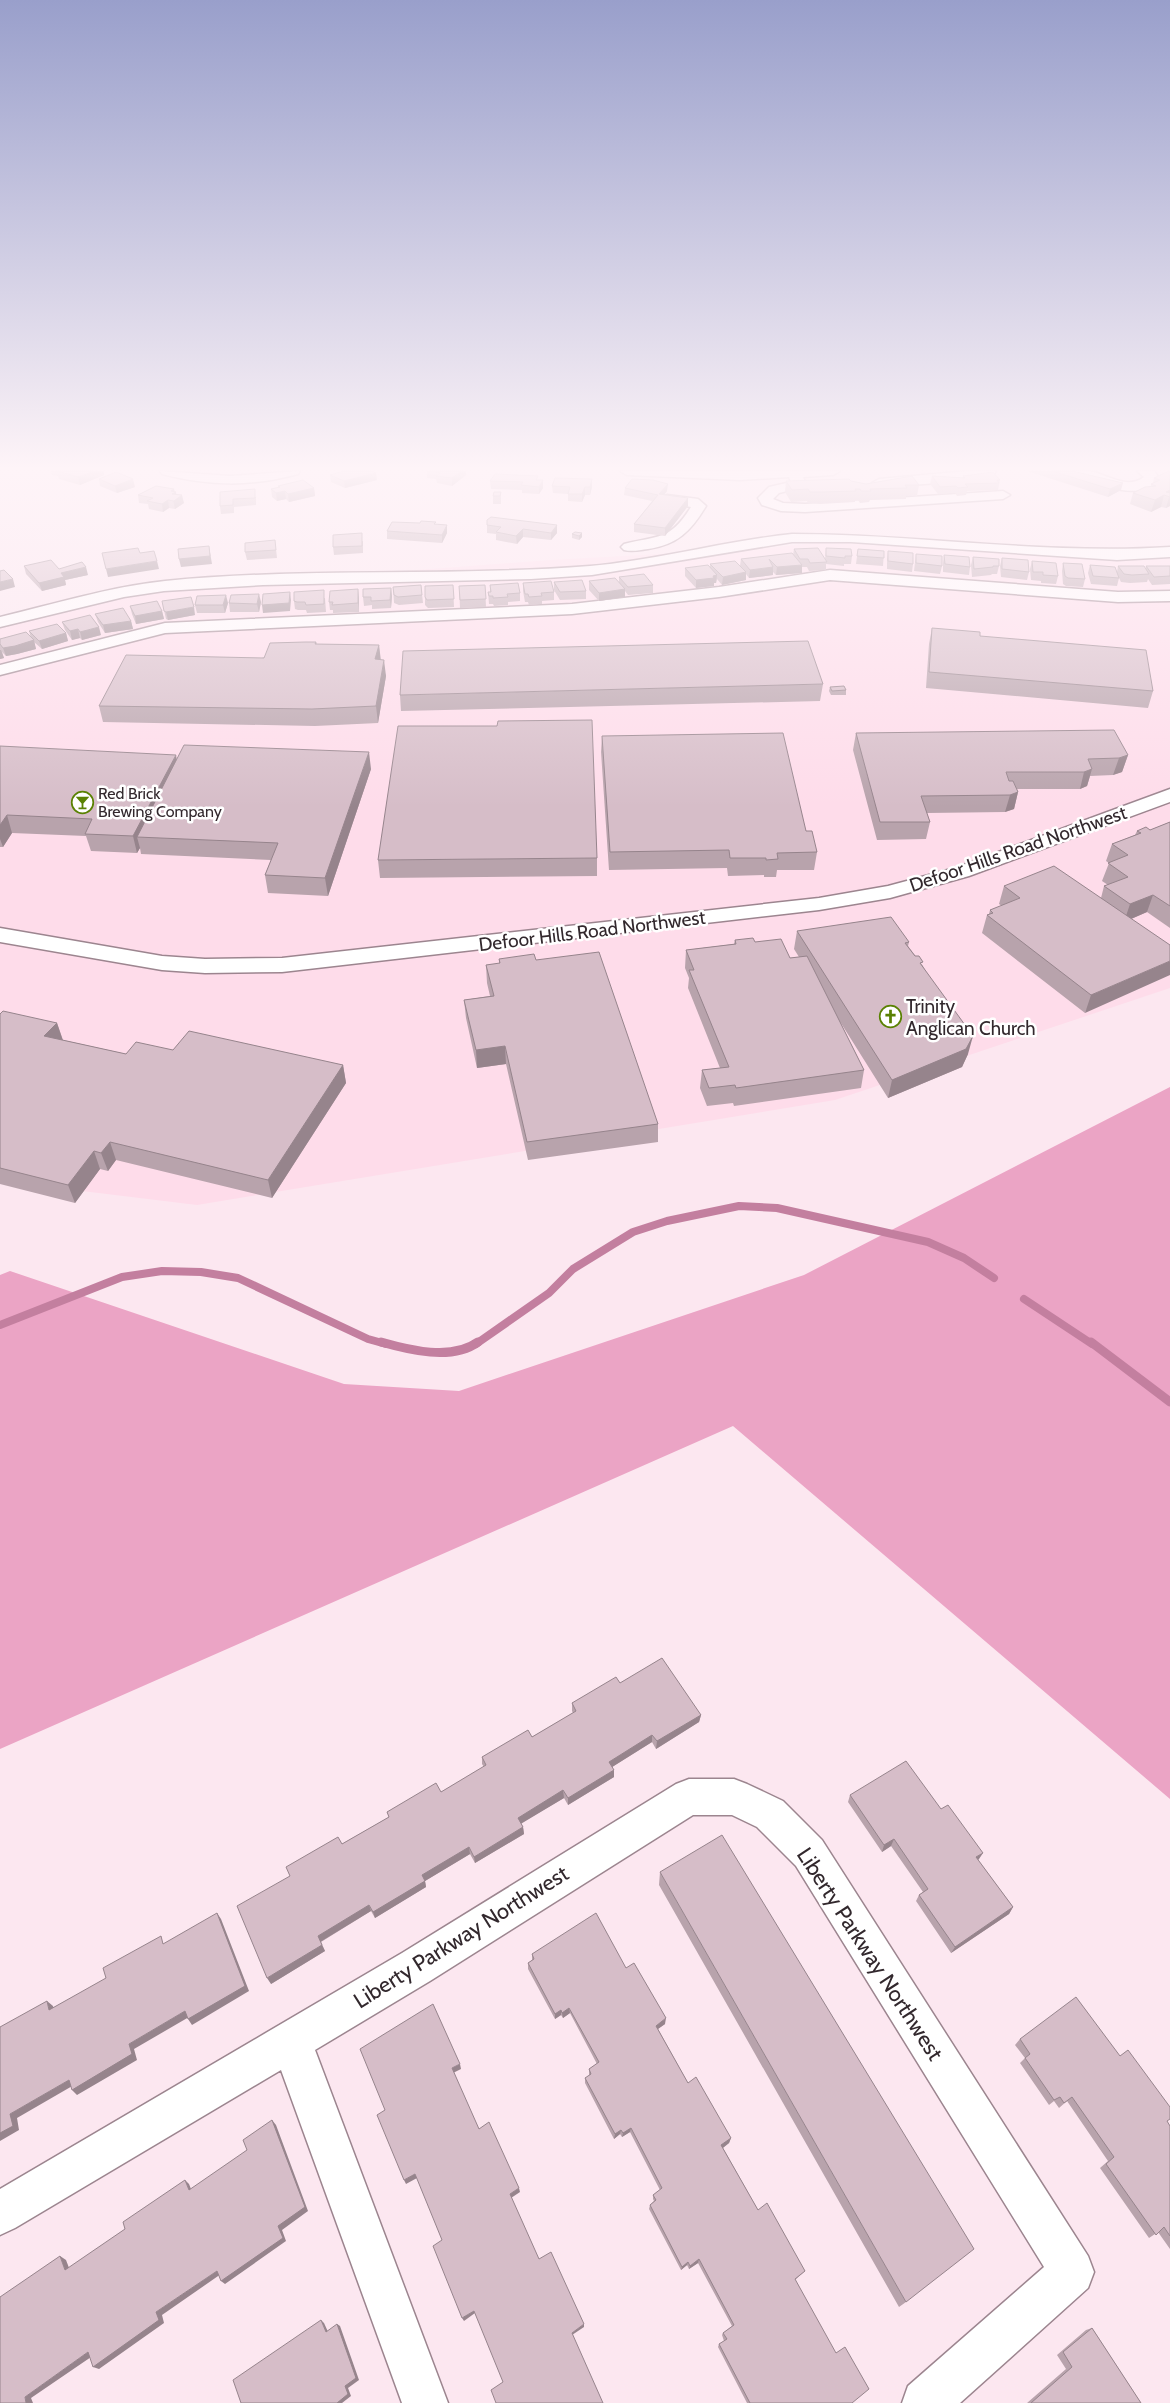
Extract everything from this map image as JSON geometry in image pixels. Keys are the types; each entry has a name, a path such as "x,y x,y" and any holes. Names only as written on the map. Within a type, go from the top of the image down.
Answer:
{"street":[{"path":"0,622 124,592 164,586 216,583"},
{"path":"666,583 680,597"},
{"path":"0,670 165,628 572,609 680,597 775,583"},
{"path":"942,583 1118,596 1170,596"},
{"name":"Defoor Hills Road Northwest","path":"0,935 162,963 215,966 282,965 819,904 890,892 962,872 1170,794"},
{"name":"Liberty Parkway Northwest","path":"0,2213 416,1966 689,1797 734,1797 770,1814 809,1853 1072,2272 925,2403"},
{"path":"291,2040 425,2403"}],"shaded area":[{"path":"244,583 1170,583 1170,988 835,1100 197,1205 0,1181 0,628 153,590"},
{"path":"1170,1087 1170,1799 733,1426 0,1749 0,1275 10,1271 344,1384 459,1391 804,1275"}],"building":[{"path":"518,583 520,593 507,594 508,597 493,598 493,596 489,596 488,592 491,592 490,585"},
{"path":"523,583 552,583 554,592 541,593 542,596 529,597 528,594 525,594"},
{"path":"555,583 583,583 586,591 560,592"},
{"path":"591,583 620,583 625,589 599,593"},
{"path":"625,583 651,583 653,585 628,587"},
{"path":"421,585 422,595 398,597 394,595 393,587"},
{"path":"453,585 454,599 427,600 425,597 425,586"},
{"path":"485,585 486,599 460,600 459,586"},
{"path":"391,588 390,600 371,601 371,597 363,597 363,589"},
{"path":"358,589 358,603 332,605 333,602 329,602 330,591"},
{"path":"324,590 324,604 306,605 305,602 294,601 294,592"},
{"path":"290,592 289,603 262,605 263,594"},
{"path":"259,594 257,604 229,603 231,595"},
{"path":"226,595 223,605 195,605 197,596"},
{"path":"191,597 194,607 164,611 162,601"},
{"path":"157,601 162,611 135,616 130,606"},
{"path":"123,608 131,621 103,625 95,614"},
{"path":"90,615 99,627 80,632 78,629 70,631 62,622"},
{"path":"57,624 66,633 39,641 29,631"},
{"path":"932,628 980,632 980,636 1146,650 1153,691 929,672"},
{"path":"26,632 34,640 3,648 0,644 0,639"},
{"path":"808,641 823,684 400,695 403,651"},
{"path":"316,642 315,644 379,645 375,659 384,660 376,706 312,709 99,706 126,655 264,658 270,643"},
{"path":"844,686 846,690 832,691 830,687"},
{"path":"592,720 597,858 378,860 398,726 497,726 498,721"},
{"path":"1114,730 1128,755 1119,758 1088,759 1092,769 1084,772 1006,772 1009,781 1013,781 1018,792 1010,795 921,796 930,822 880,822 856,733"},
{"path":"783,733 806,831 812,831 817,852 777,853 778,859 766,860 766,858 730,858 729,850 610,852 602,736"},
{"path":"184,745 369,752 325,878 265,875 278,843 137,837"},
{"name":"Red Brick Brewing Company","path":"0,746 176,755 133,836 85,834 92,819 7,815 0,825"},
{"path":"1170,822 1170,906 1153,895 1130,904 1104,886 1128,877 1108,863 1128,855 1112,844 1141,833 1137,831 1146,827 1150,830"},
{"path":"1054,866 1170,945 1170,961 1091,995 987,915 993,913 990,910 1020,898 1004,886"},
{"name":"Trinity Anglican Church","path":"891,917 909,942 905,943 915,956 919,956 923,962 920,963 973,1036 966,1049 892,1080 797,931"},
{"path":"753,938 755,942 781,939 790,958 807,956 864,1070 736,1088 735,1085 709,1088 702,1070 729,1067 689,970 694,970 686,950 736,944 735,940"},
{"path":"599,952 658,1124 527,1142 505,1046 476,1050 464,1000 494,996 486,965 500,963 499,959 534,954 536,960"},
{"path":"3,1011 57,1023 44,1036 126,1054 136,1042 173,1050 189,1031 343,1065 268,1180 110,1142 101,1153 94,1151 68,1185 0,1168 0,1014"},
{"path":"662,1658 701,1715 657,1741 652,1735 609,1762 614,1770 568,1798 563,1790 518,1818 523,1827 474,1857 469,1847 422,1875 425,1881 373,1912 369,1905 318,1936 322,1945 267,1978 237,1906 290,1876 286,1867 338,1837 342,1844 389,1817 387,1812 436,1783 441,1792 486,1765 482,1757 528,1730 532,1737 576,1711 572,1703 616,1677 620,1683"},
{"path":"906,1761 941,1809 948,1805 983,1853 976,1857 1013,1907 955,1947 919,1895 928,1889 894,1839 884,1845 850,1795"},
{"path":"722,1835 974,2249 906,2302 660,1872"},
{"path":"217,1913 245,1986 188,2019 185,2011 129,2044 132,2054 72,2090 69,2080 10,2114 13,2126 0,2133 0,2027 47,2001 49,2010 106,1978 103,1968 161,1936 163,1944"},
{"path":"596,1913 626,1968 634,1963 666,2018 656,2026 688,2083 696,2077 731,2138 721,2145 758,2210 767,2203 805,2271 795,2279 836,2353 845,2347 869,2389 852,2403 750,2403 719,2344 727,2339 723,2333 734,2325 699,2259 690,2266 688,2262 682,2267 650,2205 656,2200 653,2195 662,2188 631,2128 623,2133 621,2130 615,2134 585,2078 591,2074 589,2069 599,2062 569,2008 562,2013 561,2010 555,2014 528,1963 534,1959 532,1954"},
{"path":"1076,1997 1120,2056 1128,2050 1170,2107 1170,2119 1167,2121 1170,2126 1170,2236 1164,2227 1156,2235 1106,2164 1114,2157 1072,2097 1064,2103 1060,2097 1054,2100 1025,2058 1030,2054 1020,2039"},
{"path":"433,2004 460,2064 452,2068 479,2129 489,2122 519,2188 510,2194 539,2259 551,2252 584,2324 572,2333 603,2403 496,2403 491,2390 503,2382 474,2311 462,2318 433,2246 442,2240 415,2174 404,2180 377,2115 385,2110 360,2049"},
{"path":"272,2120 305,2207 278,2226 283,2238 221,2281 217,2271 156,2312 159,2320 93,2367 88,2352 25,2397 26,2403 0,2403 0,2297 60,2256 65,2270 125,2229 123,2222 185,2180 189,2190 247,2150 243,2140"},
{"path":"321,2320 326,2332 337,2324 356,2378 345,2386 348,2394 337,2403 241,2403 233,2380"},
{"path":"1092,2328 1141,2403 1031,2403 1072,2367 1063,2352"}],"waterway":[{"path":"476,1344 549,1293 573,1269 633,1232 667,1221 739,1206 777,1208 928,1242 964,1258 994,1278"},
{"path":"0,1325 122,1277 162,1271 201,1272 238,1278 368,1339 386,1344"},
{"path":"1024,1299 1092,1344"},
{"path":"381,1342 417,1351 430,1352 456,1351 468,1348 478,1342"},
{"path":"1091,1342 1170,1402"}],"place":[{"name":"Red Brick Brewing Company","path":"82,802"},
{"name":"Trinity Anglican Church","path":"890,1017"}]}
